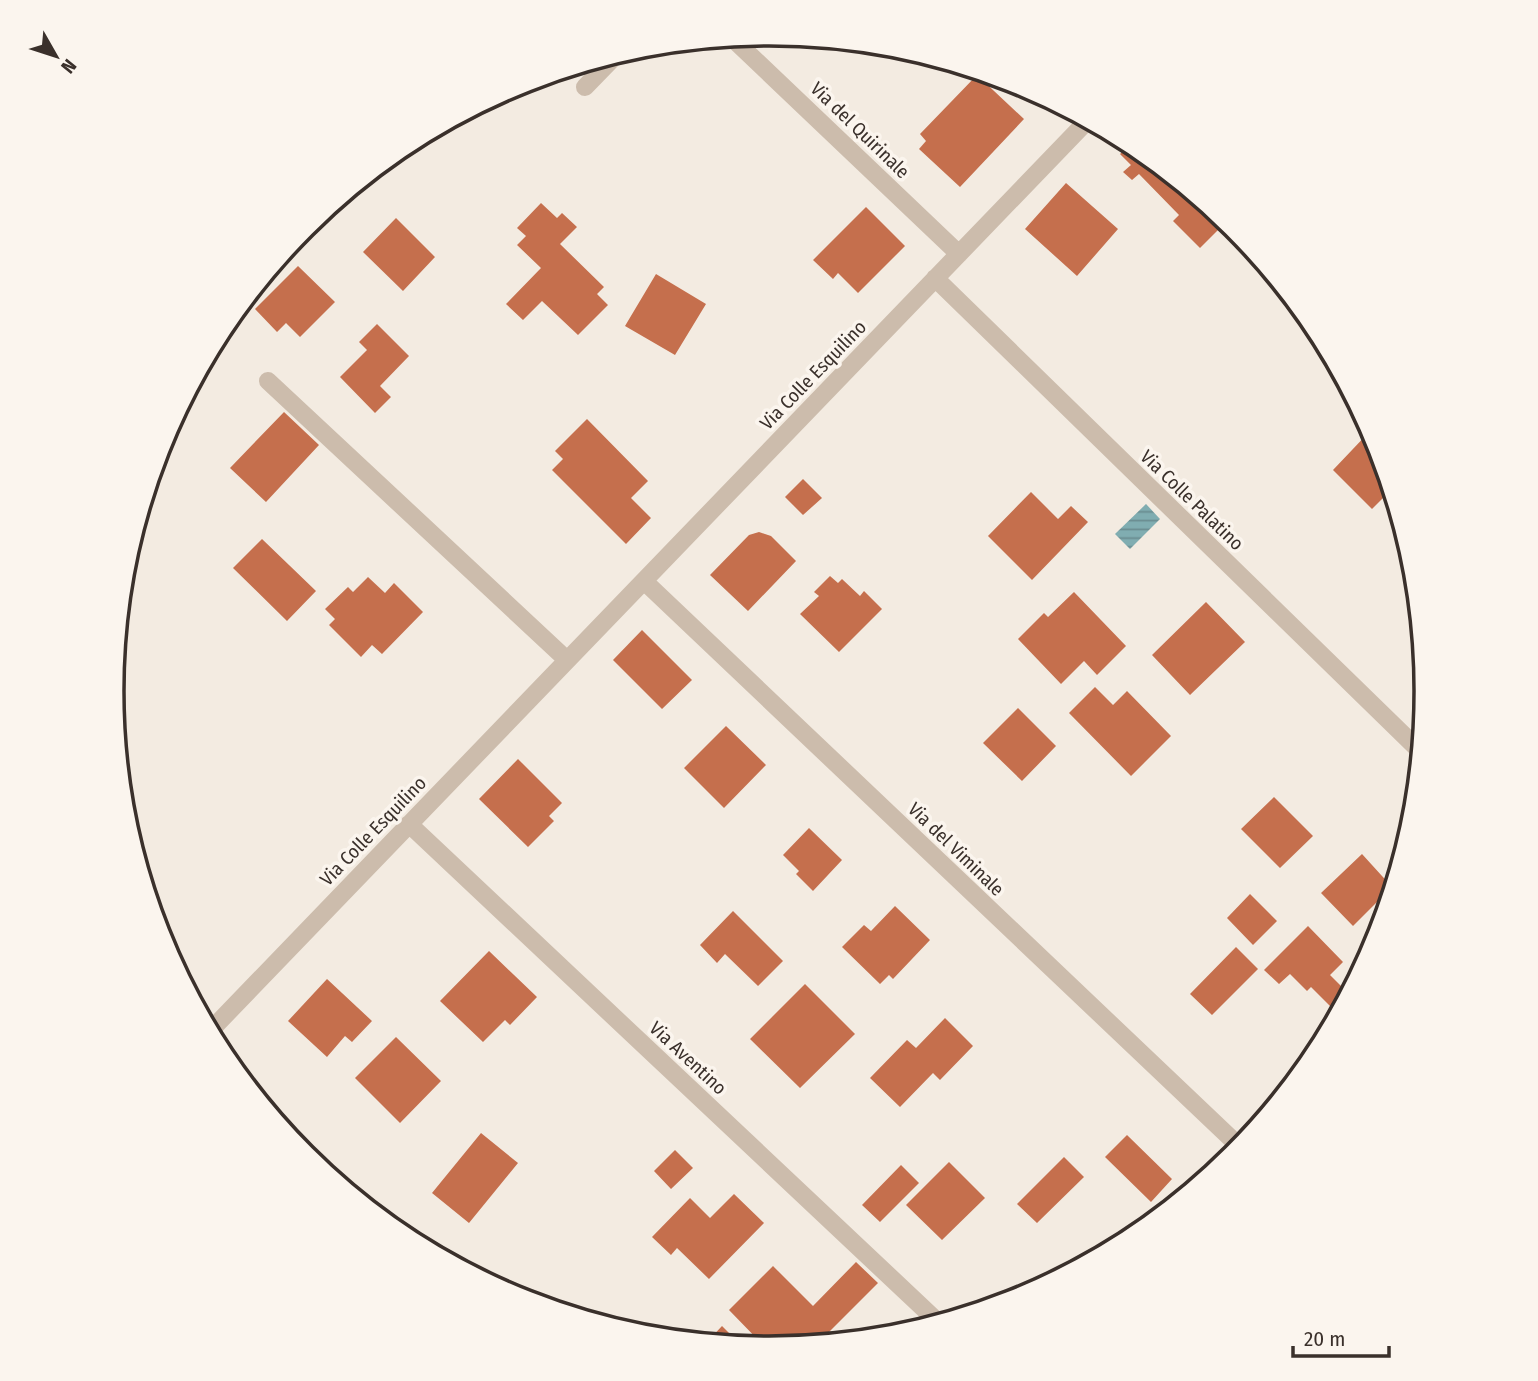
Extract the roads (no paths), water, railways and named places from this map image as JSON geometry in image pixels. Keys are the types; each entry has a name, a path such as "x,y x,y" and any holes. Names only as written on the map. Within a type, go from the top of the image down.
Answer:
{"street":[{"name":"Via del Quirinale","path":"741,47 959,254"},
{"path":"585,87 606,66"},
{"name":"Via Colle Esquilino","path":"217,1023 1082,127"},
{"name":"Via Colle Palatino","path":"935,278 1412,743"},
{"path":"268,381 567,660"},
{"name":"Via del Viminale","path":"644,581 1232,1139"},
{"name":"Via Aventino","path":"410,824 932,1315"}],"water":[{"path":"1146,504 1160,519 1130,549 1115,534"}]}
